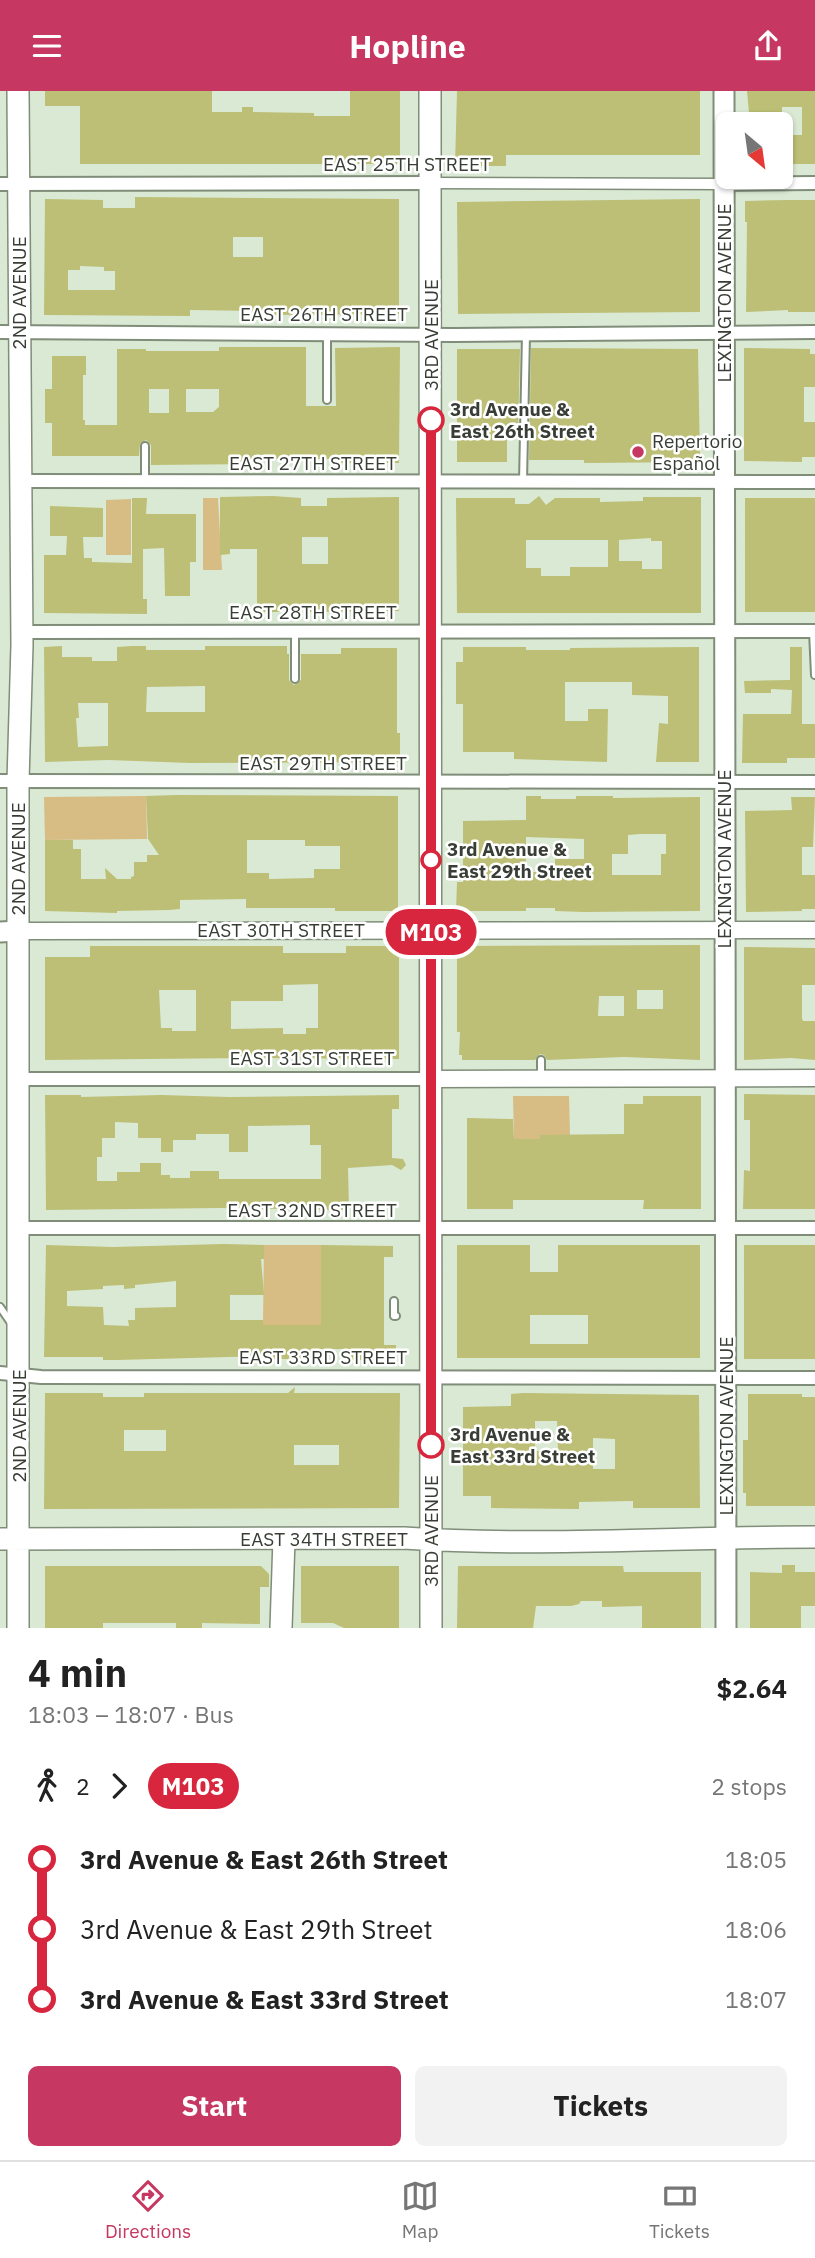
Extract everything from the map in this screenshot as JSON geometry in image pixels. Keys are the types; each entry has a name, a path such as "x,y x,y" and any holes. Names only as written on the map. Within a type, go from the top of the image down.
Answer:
{"main road":[{"name":"2ND AVENUE","path":"18,91 9,184 9,332 20,481 22,632 9,781 9,931 19,1079 19,1333 9,1373 9,1539 18,1628"},
{"name":"3RD AVENUE","path":"430,91 431,1628"},
{"name":"LEXINGTON AVENUE","path":"724,91 724,112"},
{"name":"LEXINGTON AVENUE","path":"724,189 726,1628"},
{"name":"EAST 34TH STREET","path":"9,1539 651,1541 726,1537 815,1537"},
{"path":"281,1628 284,1539"}],"street":[{"name":"EAST 25TH STREET","path":"9,184 716,184"},
{"name":"EAST 25TH STREET","path":"793,184 815,184"},
{"name":"EAST 26TH STREET","path":"9,332 815,332"},
{"name":"EAST 27TH STREET","path":"20,481 815,482"},
{"name":"EAST 28TH STREET","path":"22,632 814,631"},
{"name":"EAST 29TH STREET","path":"9,781 815,782"},
{"name":"EAST 30TH STREET","path":"9,931 815,930"},
{"name":"EAST 31ST STREET","path":"19,1079 815,1078"},
{"name":"EAST 32ND STREET","path":"18,1228 815,1228"},
{"name":"EAST 33RD STREET","path":"9,1373 41,1377 815,1378"}],"lane":[{"path":"327,333 327,400"},
{"path":"523,482 526,334"},
{"path":"145,446 145,482"},
{"path":"295,631 295,680"},
{"path":"814,631 815,675"},
{"path":"541,1060 541,1079"},
{"path":"394,1301 396,1316"},
{"path":"0,1307 19,1333"}],"shaded area":[{"path":"203,498 218,498 222,570 203,570"},
{"path":"131,499 131,555 106,555 106,500"},
{"path":"146,796 147,839 45,840 44,797"},
{"path":"513,1096 569,1096 570,1135 514,1139"},
{"path":"264,1245 321,1245 321,1325 263,1325"}],"building":[{"path":"45,91 212,91 212,112 242,112 242,107 253,107 253,112 350,116 350,91 400,91 400,164 80,164 80,106 45,106"},
{"path":"457,91 700,91 700,155 506,155 506,166 455,166"},
{"path":"747,91 815,91 815,164 793,164 793,135 802,135 802,107 782,107 782,112 749,112"},
{"path":"135,197 399,199 399,314 263,315 263,311 190,310 190,316 44,315 45,199 103,200 103,208 135,208","holes":["233,237 263,237 263,257 233,257","80,266 104,267 104,271 115,271 115,290 68,290 68,270 80,270"]},
{"path":"700,199 700,312 458,314 457,202"},
{"path":"815,200 815,312 746,312 745,201"},
{"path":"219,347 306,347 306,406 336,406 335,348 400,347 399,463 341,463 341,459 263,459 263,464 151,465 151,445 146,440 140,444 139,456 52,456 52,423 45,423 45,389 52,389 52,356 86,356 86,375 83,375 85,425 117,425 117,349 219,351","holes":["149,389 169,389 169,413 149,413","186,389 219,389 219,407 213,412 186,412"]},
{"path":"531,348 698,349 700,462 584,463 584,460 529,460"},
{"path":"744,348 810,349 810,354 815,354 815,387 804,387 804,422 815,422 815,457 802,457 802,462 744,461"},
{"path":"457,349 520,349 518,435 507,434 507,462 457,462"},
{"path":"539,496 546,505 555,498 600,498 600,502 643,501 643,497 701,497 701,613 457,613 456,498 515,498 515,504 529,504","holes":["651,538 651,541 662,541 662,569 642,569 642,561 619,561 619,540","526,540 608,540 608,567 570,567 570,576 541,576 541,568 526,568"]},
{"path":"220,497 301,498 301,506 327,506 327,498 399,497 399,611 309,612 303,605 297,612 257,612 257,549 230,549 230,554 220,555","holes":["302,537 328,537 328,564 302,564"]},
{"path":"132,498 147,498 146,514 196,514 196,562 190,562 190,596 165,596 164,548 143,549 143,599 147,599 147,614 44,613 44,555 66,555 67,536 50,536 50,506 103,508 103,537 83,537 84,558 92,558 92,562 132,563"},
{"path":"745,498 815,498 815,612 745,612"},
{"path":"62,646 62,657 92,657 92,661 117,661 117,647 205,650 205,646 287,646 289,680 294,685 301,680 301,654 341,654 341,648 397,648 397,733 400,733 400,762 45,762 44,647","holes":["205,686 205,712 146,712 147,687","78,703 108,703 108,746 78,747"]},
{"path":"463,647 570,650 699,647 699,762 656,762 659,723 668,724 668,696 632,695 632,682 565,682 565,721 588,721 588,709 608,709 607,762 514,759 514,752 463,752 463,704 456,704 456,662 463,662"},
{"path":"790,647 802,647 802,724 815,724 815,758 787,758 787,763 742,763 743,714 791,714 792,690 771,689 771,693 745,693 744,681 790,680"},
{"path":"146,796 398,796 398,911 246,908 246,899 180,900 180,909 169,910 117,913 45,911 45,840 73,840 73,849 81,849 81,879 106,879 105,868 117,879 131,879 134,876 134,862 147,862 147,855 159,855 148,839","holes":["247,840 305,840 305,846 340,846 340,869 314,869 314,878 269,879 269,873 247,873"]},
{"path":"526,796 541,796 541,799 576,799 576,796 700,797 700,911 584,912 526,908 526,911 456,911 457,882 463,882 463,821 526,820","holes":["666,834 666,854 661,854 661,875 612,875 612,854 628,854 628,835","526,837 584,839 584,859 555,859 555,872 526,872"]},
{"path":"791,797 815,797 813,847 802,847 802,875 815,875 815,909 746,912 745,811 792,810"},
{"path":"700,945 700,1060 624,1057 547,1060 540,1054 535,1060 462,1060 462,1055 459,1055 460,1032 457,1032 457,946","holes":["637,990 663,990 663,1009 637,1009","599,996 624,996 624,1016 598,1016"]},
{"path":"90,946 283,946 283,953 346,953 346,946 399,946 399,1059 45,1060 45,957 90,957","holes":["318,984 318,1028 306,1028 306,1034 283,1034 283,1028 231,1029 231,1001 283,1001 283,985","159,990 196,990 196,1031 161,1028"]},
{"path":"744,947 815,948 815,985 802,985 802,1018 803,1021 815,1021 815,1060 744,1060"},
{"path":"744,1094 815,1095 815,1209 743,1209 744,1170 750,1171 750,1120 744,1120"},
{"path":"45,1095 399,1095 399,1109 392,1109 392,1158 403,1159 406,1165 401,1170 392,1165 348,1168 349,1210 46,1210","holes":["115,1122 138,1123 138,1138 161,1138 161,1152 173,1152 173,1140 196,1140 196,1134 229,1134 229,1152 248,1152 248,1126 310,1125 310,1145 321,1145 321,1179 219,1179 219,1171 190,1171 190,1178 170,1178 170,1175 161,1175 161,1163 140,1163 140,1172 117,1172 117,1181 97,1181 97,1157 102,1157 102,1138 115,1138"]},
{"path":"643,1096 701,1096 701,1209 643,1209 644,1200 513,1200 513,1209 467,1209 467,1118 513,1119 514,1139 540,1139 540,1135 624,1134 624,1104 643,1104"},
{"path":"46,1245 264,1245 264,1259 261,1259 264,1295 230,1295 230,1320 263,1320 263,1325 321,1325 321,1245 393,1246 393,1257 384,1257 384,1345 396,1345 396,1360 348,1360 349,1349 321,1349 321,1359 263,1359 263,1356 117,1360 103,1360 103,1357 44,1357","holes":["176,1281 176,1307 135,1308 135,1320 128,1320 129,1326 104,1325 103,1307 67,1306 67,1291 124,1285 124,1289 135,1288 135,1285"]},
{"path":"457,1245 530,1245 530,1272 558,1272 558,1245 700,1245 700,1358 457,1358","holes":["530,1315 588,1315 588,1344 530,1344"]},
{"path":"744,1245 815,1245 815,1359 744,1359"},
{"path":"295,1387 294,1393 400,1393 399,1508 44,1509 45,1393 103,1393 103,1397 144,1397 144,1393 288,1393","holes":["124,1430 166,1430 166,1451 124,1451","294,1445 339,1445 339,1465 294,1465"]},
{"path":"511,1394 699,1395 700,1508 633,1508 633,1501 579,1502 579,1509 491,1508 491,1496 463,1496 463,1407 511,1406","holes":["535,1421 557,1421 558,1451 535,1451","593,1438 615,1439 615,1469 593,1469"]},
{"path":"748,1394 802,1394 802,1397 815,1397 815,1506 746,1506 746,1493 743,1493 743,1440 748,1440"},
{"path":"782,1565 795,1565 795,1572 815,1572 815,1606 801,1606 801,1628 750,1628 750,1572 782,1573"},
{"path":"45,1566 261,1566 269,1574 269,1587 260,1587 260,1624 202,1623 202,1628 176,1628 176,1623 103,1623 103,1628 45,1628"},
{"path":"301,1566 399,1566 399,1628 344,1628 333,1623 301,1623"},
{"path":"458,1566 623,1566 624,1572 701,1572 701,1628 642,1628 642,1606 602,1607 602,1601 581,1601 571,1606 536,1606 533,1628 457,1628"}],"bus line":[{"name":"M103","path":"431,420 431,1445"}],"place":[{"name":"3rd Avenue & East 26th Street","path":"431,420"},
{"name":"Repertorio Español","path":"638,452"},
{"name":"3rd Avenue & East 29th Street","path":"431,860"},
{"name":"3rd Avenue & East 33rd Street","path":"431,1445"}]}
